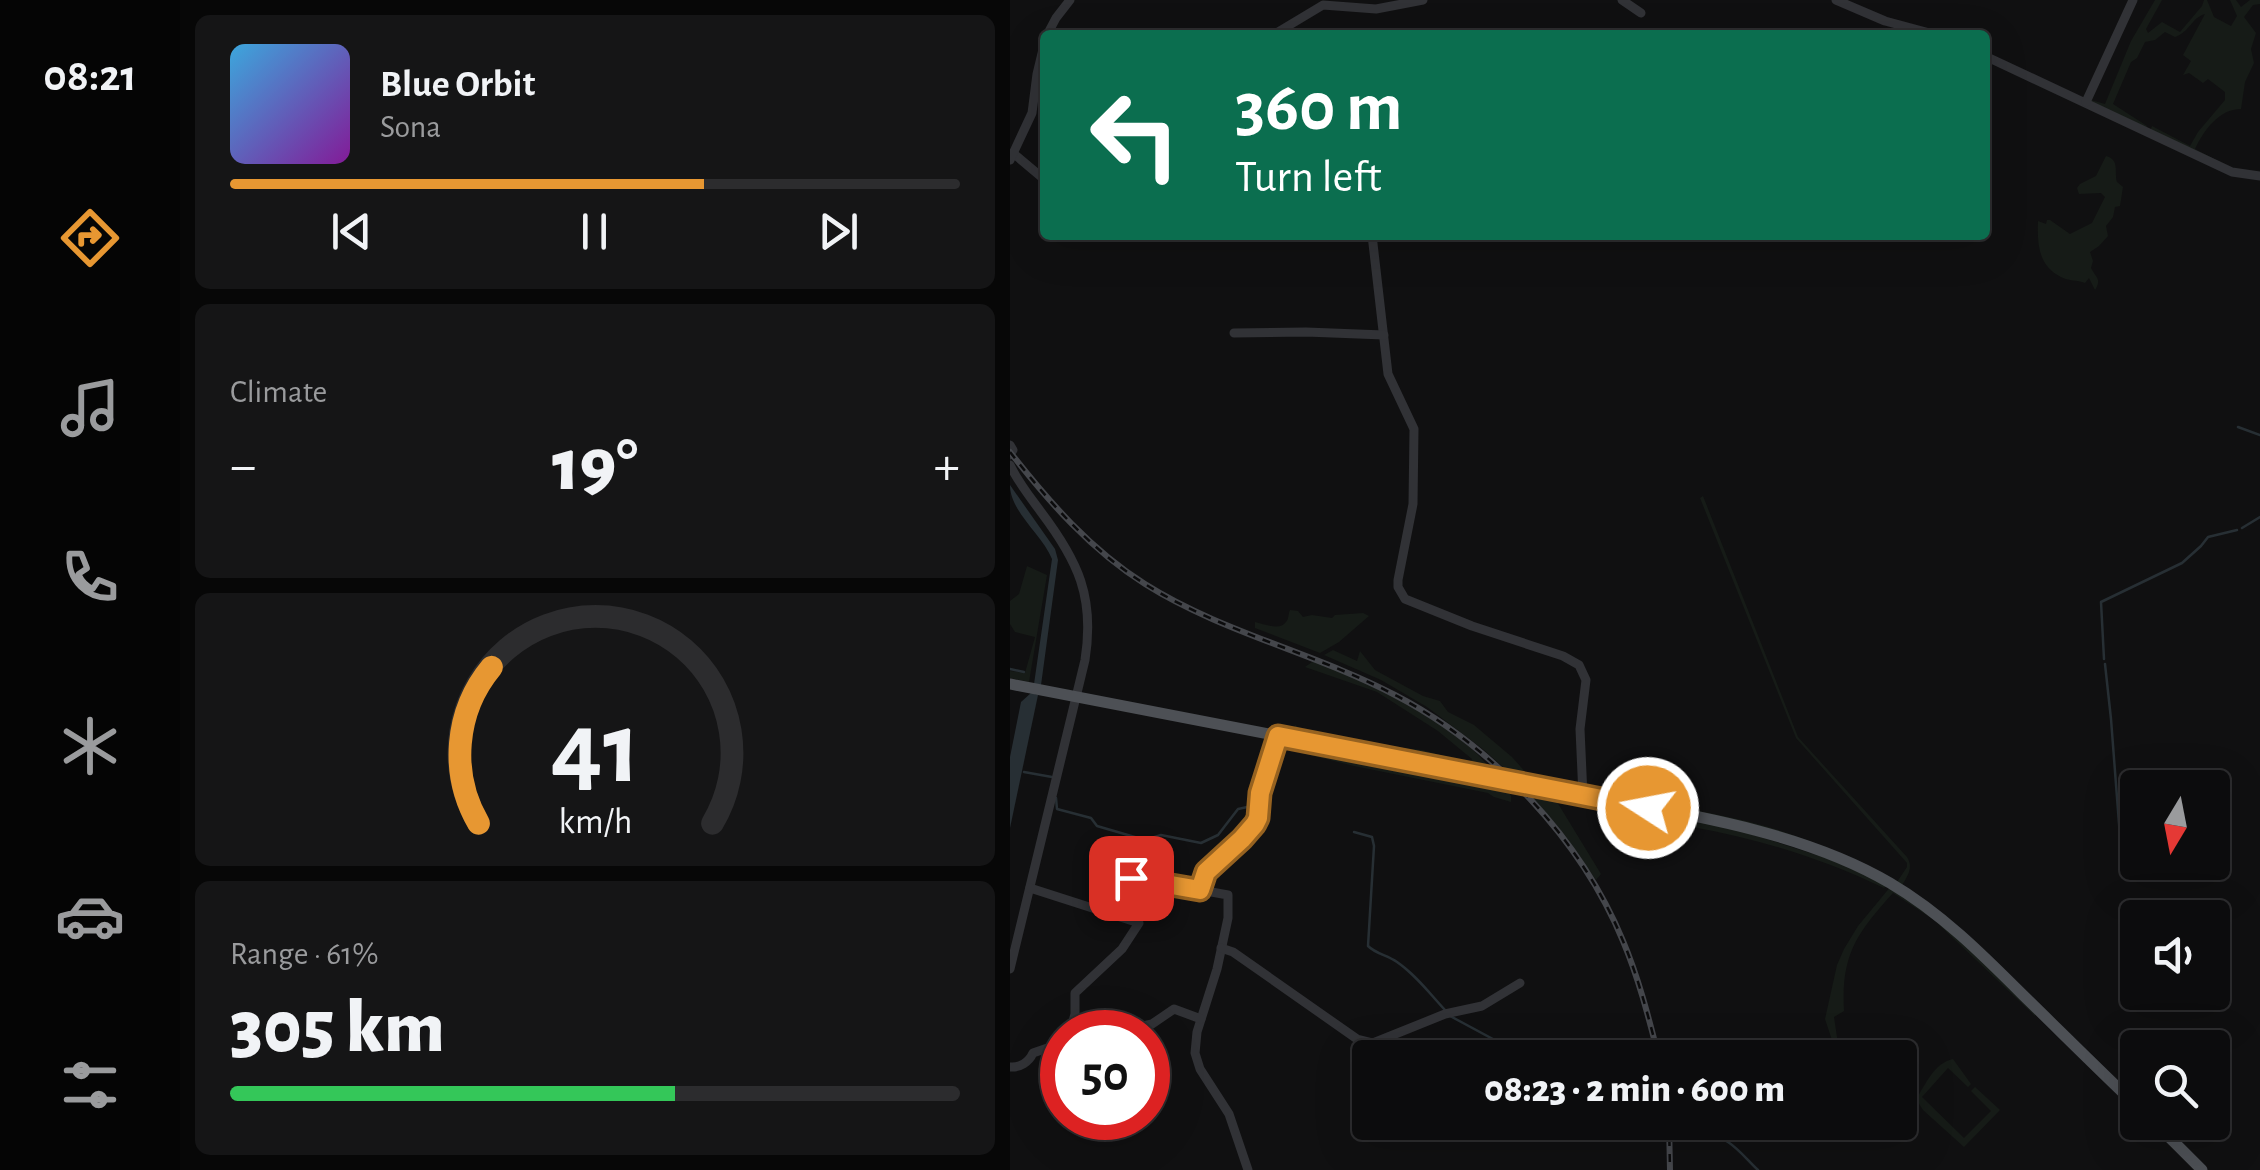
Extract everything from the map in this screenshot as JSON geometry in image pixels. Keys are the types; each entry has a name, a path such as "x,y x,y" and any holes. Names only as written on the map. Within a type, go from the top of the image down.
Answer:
{"main road":[{"path":"1010,684 1532,785 1770,835 1832,856 1890,883 1966,939 2120,1089"},
{"path":"2172,1140 2202,1170"}],"street":[{"path":"1050,30 1070,0"},
{"path":"1282,30 1325,2 1376,9 1424,0"},
{"path":"1622,0 1642,13"},
{"path":"1836,0 1918,30"},
{"path":"2086,102 2133,0"},
{"path":"1990,58 2232,172 2260,176"},
{"path":"1040,62 1032,114 1011,157 1040,177"},
{"path":"1373,240 1390,383 1414,429 1413,504 1398,587 1405,599 1416,604 1564,656 1579,665 1586,680 1580,729 1583,796"},
{"path":"1234,334 1384,335"},
{"path":"1010,445 1010,454"},
{"path":"1010,465 1068,549 1084,584 1088,633 1085,660 1010,969"},
{"path":"1200,890 1206,872 1255,824 1260,793 1278,736"},
{"path":"1096,871 1228,896 1228,918 1195,1044 1197,1062 1228,1114 1248,1170"},
{"path":"1030,888 1138,922 1122,950 1075,993 1075,1010"},
{"path":"1221,948 1234,952 1357,1038 1373,1044 1445,1014 1482,1006 1520,983"},
{"path":"1170,1013 1174,1010 1201,1019"},
{"path":"1010,1067 1017,1068 1040,1051"}],"shaded area":[{"path":"2155,0 2162,0 2146,29 2148,33 2162,22 2180,32 2204,0 2214,17 2231,26 2237,16 2230,0 2236,0 2241,7 2250,0 2260,0 2244,17 2256,33 2251,49 2254,63 2245,82 2241,109 2213,122 2195,149 2243,174 2150,131 2152,126 2190,146 2225,100 2225,92 2208,79 2203,83 2189,73 2183,75 2191,61 2183,55 2205,14 2180,35 2165,32 2145,42 2131,62 2113,104 2146,129 2090,102 2105,104 2131,41"},
{"path":"2106,156 2115,163 2117,182 2123,187 2120,206 2115,207 2106,226 2108,236 2090,252 2091,268 2098,281 2095,290 2089,278 2085,283 2067,279 2048,267 2039,247 2038,221 2046,224 2050,220 2070,234 2092,223 2105,197 2101,193 2079,194 2077,188 2096,176"},
{"path":"1010,485 1055,549 1058,560 1041,685 1034,684 1052,559 1015,504"},
{"path":"1703,496 1798,737 1907,857 1910,869 1901,887 1839,855 1593,792 1766,826 1824,847 1897,882 1907,867 1796,738 1700,498"},
{"path":"1027,566 1047,575 1029,682 1010,678 1010,671 1025,673 1035,637 1015,632 1010,624 1010,601 1019,594"},
{"path":"1290,610 1303,617 1363,613 1369,616 1320,653 1255,628 1255,622 1283,625"},
{"path":"1333,650 1357,661 1360,651 1375,670 1440,701 1448,712 1474,725 1512,757 1529,776 1577,786 1572,790 1513,776 1427,707 1381,680 1324,655"},
{"path":"1315,660 1434,720 1476,752 1490,769 1476,770 1292,734 1295,725 1470,763 1472,759 1438,731 1377,692 1305,667"},
{"path":"1031,693 1038,695 1010,828 1010,757 1021,702"},
{"path":"1279,739 1506,786 1511,802 1488,793 1278,747"},
{"path":"1523,789 1732,828 1829,859 1887,885 1884,888 1766,844 1554,797 1601,874 1596,880 1551,818"},
{"path":"1891,886 1958,936 2035,1016 1934,920 1893,893 1860,934 1848,960 1844,1011 1834,1017 1837,1040 1832,1040 1825,1019 1837,965 1858,926"},
{"path":"1953,1059 1971,1084 1968,1087 1948,1068 1922,1097 1964,1138 1991,1111 1971,1091 1975,1087 2000,1110 1964,1147 1917,1101 1927,1081"}],"waterway":[{"path":"2238,427 2260,435"},
{"path":"2242,528 2260,517"},
{"path":"2104,659 2101,602 2182,563 2208,537 2237,530"},
{"path":"2105,664 2120,837"},
{"path":"1010,669 1024,672"},
{"path":"1024,772 1052,777"},
{"path":"1056,798 1057,809 1091,818 1097,826 1145,840 1161,835 1201,843 1218,835 1238,809 1252,806"},
{"path":"1263,805 1269,805"},
{"path":"1354,832 1372,837 1374,846 1368,946 1404,967 1445,1010"},
{"path":"1450,1016 1495,1040"},
{"path":"1723,1140 1758,1170"}],"railway":[{"path":"1010,452 1072,524 1145,584 1205,616 1395,695 1431,716 1499,768 1558,832 1605,903 1634,970 1654,1040"},
{"path":"1669,1140 1670,1170"}],"route":[{"path":"1131,878 1200,890 1206,872 1255,824 1260,793 1278,736 1648,808"}]}
